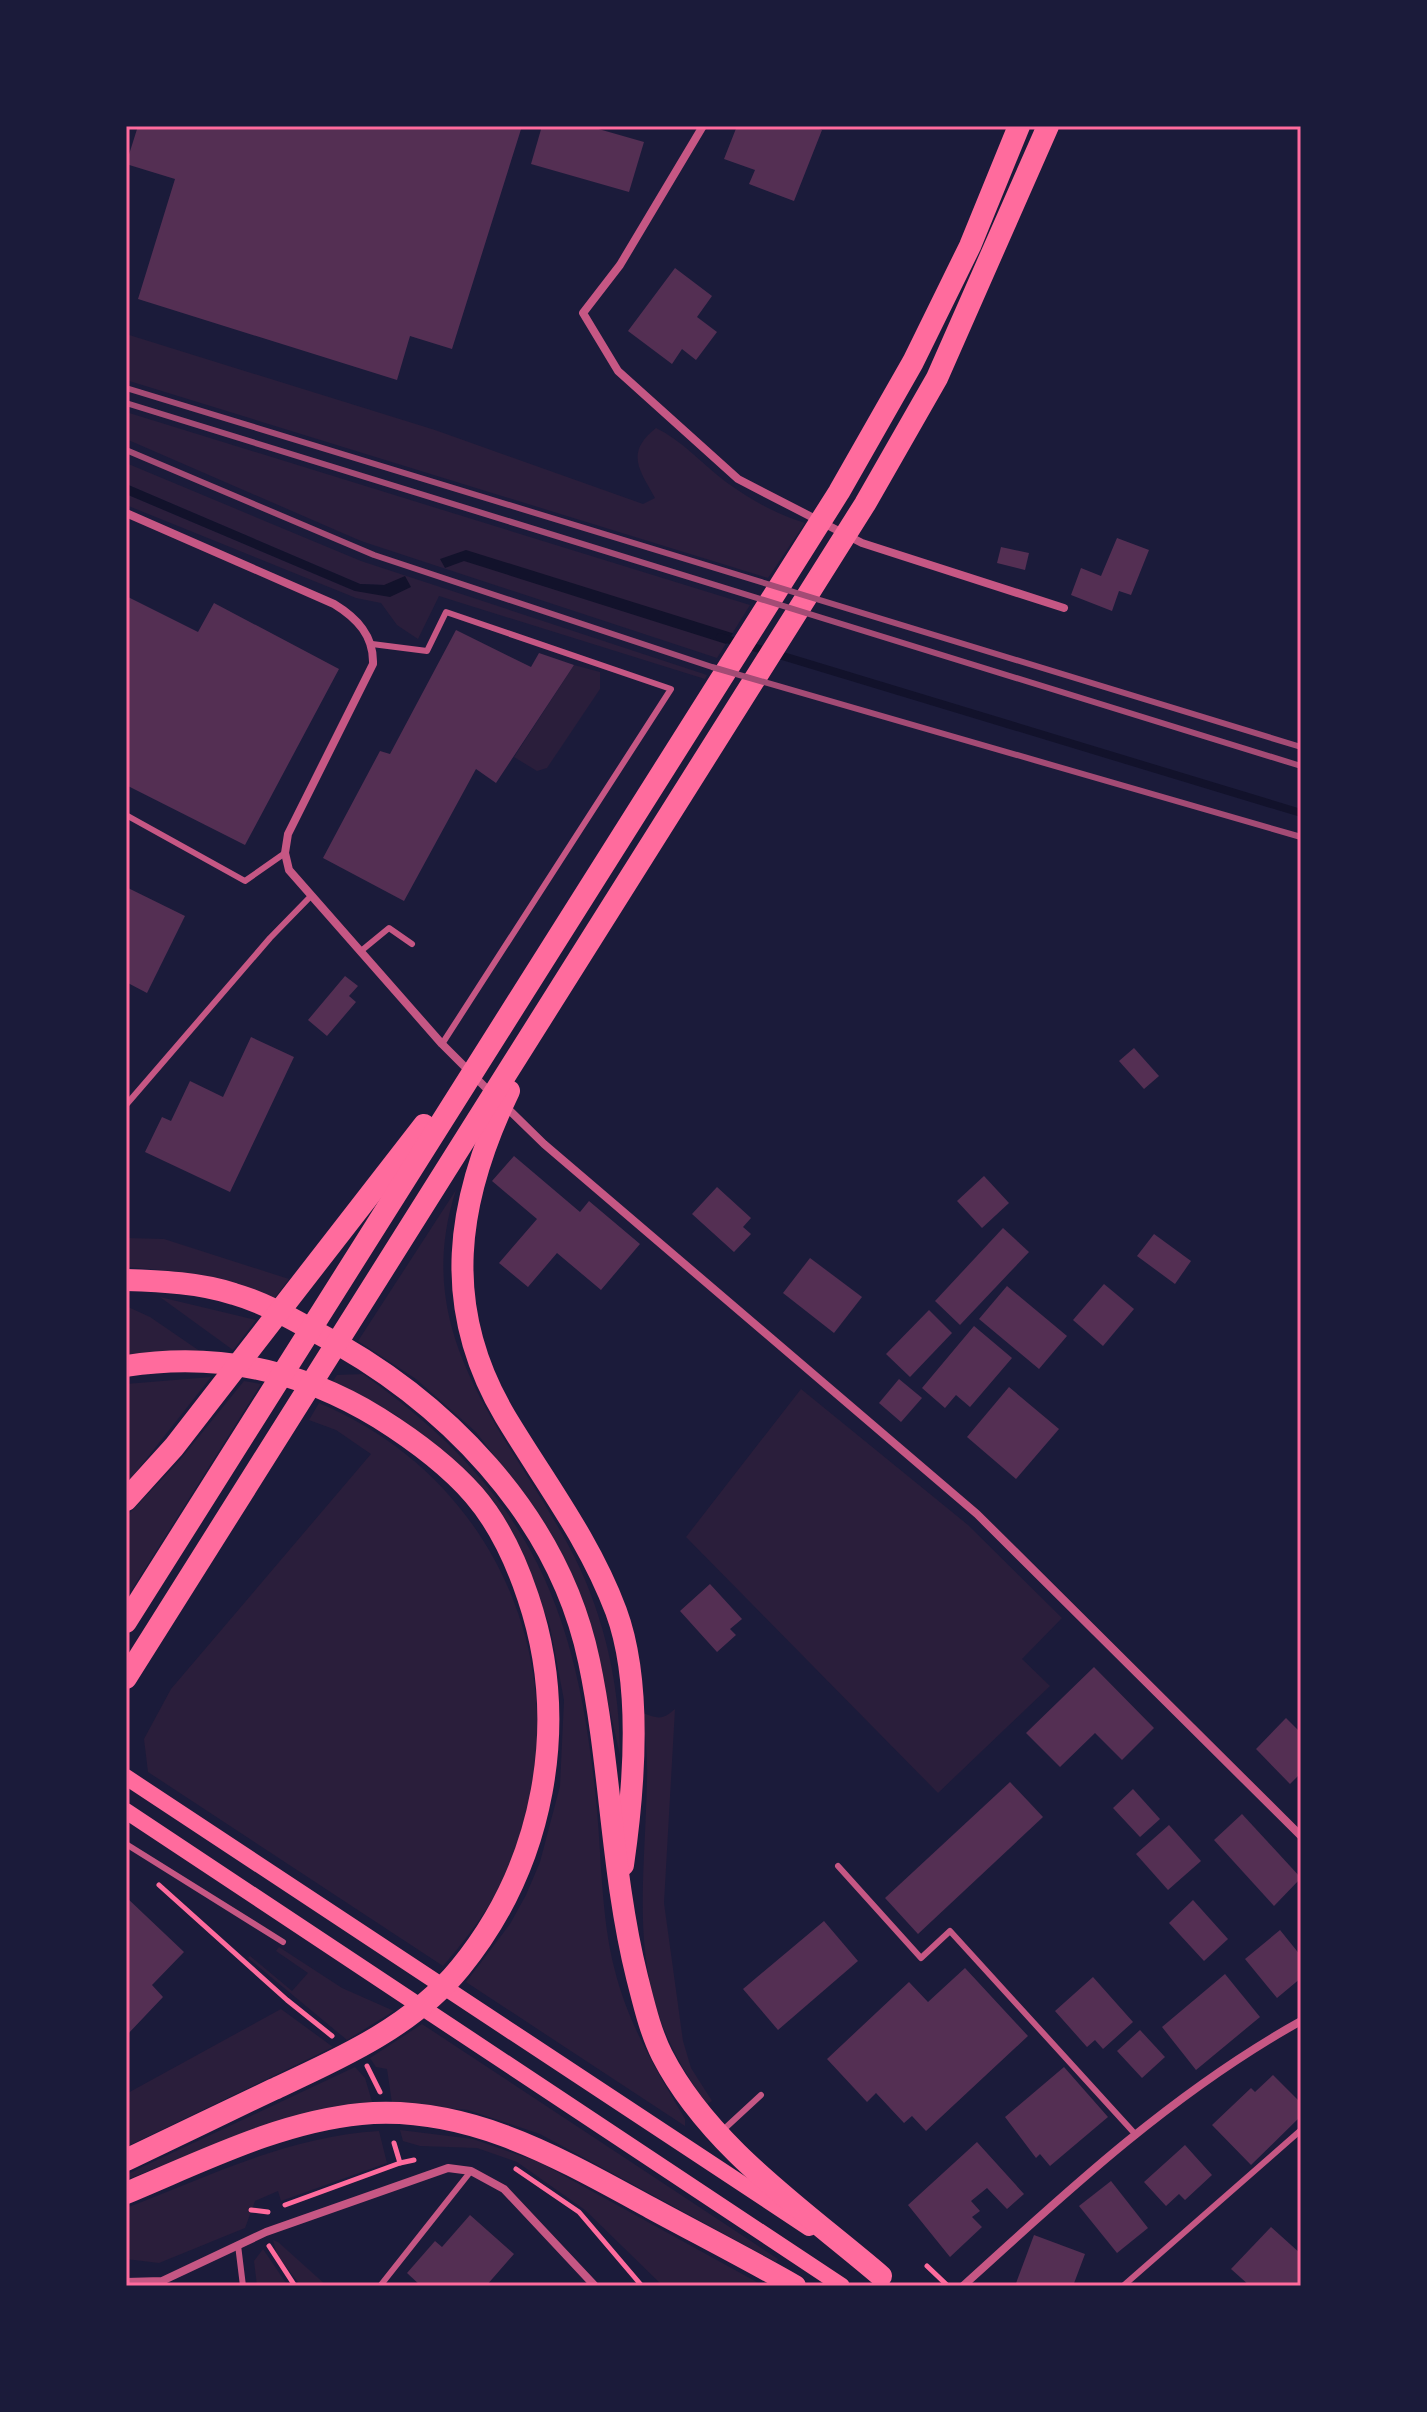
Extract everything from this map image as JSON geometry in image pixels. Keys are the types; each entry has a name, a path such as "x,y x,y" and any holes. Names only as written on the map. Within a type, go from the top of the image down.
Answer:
{"highway":[{"path":"126,1622 830,505 906,375 970,246 1019,126"},
{"path":"126,1678 880,479 937,378 1048,126"},
{"path":"557,992 485,1142 463,1225 462,1292 479,1361 504,1414 578,1527 617,1613 630,1672 632,1760 630,1818 619,1893"},
{"path":"126,1500 174,1447 353,1219 521,996"},
{"path":"126,1280 155,1280 233,1293 279,1312 362,1356 428,1406 470,1444 505,1485 563,1580 589,1659 619,1893 648,2021 661,2052 679,2087 719,2134 888,2281"},
{"path":"285,1377 362,1356"},
{"path":"126,1366 166,1360 243,1363 350,1400 420,1444 476,1497 509,1549 535,1616 547,1680 550,1736 545,1783 505,1901 460,1968 436,1994 395,2026 331,2063 126,2160"},
{"path":"126,2193 245,2143 310,2124 362,2114 420,2115 512,2136 561,2158 795,2286"}],"main road":[{"path":"126,1777 888,2281"},
{"path":"126,1811 842,2286"}],"street":[{"path":"703,126 620,265 583,313 618,371 738,479 797,511 862,543 1064,608"},
{"path":"126,513 334,604 359,623 372,644 373,664 369,674 335,735 288,834 285,853 289,870 310,897 442,1044 544,1144 977,1514 1301,1836"},
{"path":"963,2286 1054,2202 1136,2135 1237,2060 1301,2021"},
{"path":"126,2282 162,2281 238,2245 427,2173 448,2168 471,2171 504,2189 595,2286"}],"lane":[{"path":"372,644 427,651 446,612 671,689 442,1044"},
{"path":"126,815 245,881 285,853"},
{"path":"126,1105 270,938 310,897"},
{"path":"361,951 389,928 412,944"},
{"path":"126,1844 283,1942"},
{"path":"838,1866 921,1958 950,1931 1136,2135"},
{"path":"719,2134 761,2095"},
{"path":"1123,2286 1301,2130"},
{"path":"380,2286 471,2171"},
{"path":"238,2245 243,2286"}],"path":[{"path":"155,1882 287,2000 341,2043"},
{"path":"363,2062 382,2097"},
{"path":"251,2210 265,2213 400,2163"},
{"path":"579,2212 642,2286"},
{"path":"268,2245 295,2286"},
{"path":"927,2266 948,2286"}],"shaded area":[{"path":"126,334 435,430 643,504 655,498 640,470 638,453 646,437 656,428 675,439 745,495 805,523 768,578 126,380"},
{"path":"126,412 750,605 717,658 361,541 126,439"},
{"path":"126,463 361,561 707,675 705,679 439,596 418,639 397,625 381,603 356,598 126,505 126,494 355,591 384,585 360,584 126,484"},
{"path":"126,484 360,584 384,585 405,576 411,587 390,597 355,591 126,494"},
{"path":"466,550 733,633 726,644 464,561 445,568 440,559"},
{"path":"574,665 600,672 600,689 547,768 537,771 514,757"},
{"path":"456,1190 444,1244 445,1293 455,1340 473,1384 496,1427 549,1512 585,1580 602,1628 614,1678 620,1755 604,1685 528,1500 476,1432 416,1379 358,1341"},
{"path":"126,1238 164,1239 289,1279 274,1299 172,1271 126,1267"},
{"path":"160,1297 256,1320 233,1350"},
{"path":"126,1306 150,1317 204,1354 126,1359"},
{"path":"363,1374 418,1417 464,1460 501,1505 532,1552 555,1604 573,1660 586,1722 607,1927 615,1971 636,2029 685,2119 685,2126 466,1982 510,1924 540,1862 560,1786 564,1700 550,1627 526,1563 448,1455 396,1415 333,1381 337,1375"},
{"path":"211,1377 132,1477 126,1483 126,1384"},
{"path":"244,1381 261,1384 126,1599 126,1517 179,1461"},
{"path":"801,1389 968,1525 1062,1618 1022,1659 1050,1686 938,1793 686,1537"},
{"path":"319,1403 380,1436 432,1478 474,1527 506,1584 527,1645 537,1709 534,1776 519,1843 487,1909 443,1966 148,1772 144,1739 171,1689 371,1454 336,1430 309,1420"},
{"path":"675,1709 664,1903 683,2041 691,2068 712,2101 707,2104 680,2063 662,2025 645,1948 643,1869 647,1772 643,1713 660,1717"},
{"path":"279,1947 342,1988 394,2011 347,2040 248,1958 250,1956 292,1991 308,1973 276,1951"},
{"path":"281,2009 333,2047 126,2147 126,2094"},
{"path":"422,2024 778,2259 776,2262 540,2134 468,2110 392,2103 387,2069 376,2067 370,2058"},
{"path":"355,2067 365,2078 373,2105 261,2126 126,2180 126,2175 140,2168"},
{"path":"400,2130 473,2139 539,2162 764,2286 663,2286 585,2210 517,2162 477,2148 420,2146 403,2141"},
{"path":"379,2131 387,2163 281,2201 278,2191 255,2201 245,2228 159,2263 126,2259 126,2208 282,2149 346,2134"},
{"path":"273,2240 327,2286 301,2286 277,2255"},
{"path":"263,2249 288,2286 257,2286 254,2261"}],"building":[{"path":"138,126 522,126 452,349 410,336 397,380 138,299 175,179 126,164"},
{"path":"542,126 588,126 644,142 629,192 531,164"},
{"path":"737,126 810,126 822,130 794,201 749,184 755,170 724,159"},
{"path":"675,268 712,296 697,317 717,332 696,360 682,349 672,364 628,331"},
{"path":"1117,538 1149,550 1131,595 1119,591 1112,611 1071,595 1081,568 1101,576"},
{"path":"1001,547 1029,553 1025,570 997,563"},
{"path":"126,596 198,632 214,603 339,669 245,845 126,785"},
{"path":"456,630 531,667 539,653 574,665 496,783 476,769 404,901 323,858 380,751 390,754"},
{"path":"126,887 185,916 147,993 126,982"},
{"path":"345,976 358,986 349,996 356,1002 327,1036 308,1020"},
{"path":"251,1037 294,1057 230,1192 145,1152 162,1117 171,1121 190,1081 223,1097"},
{"path":"1134,1048 1159,1076 1144,1089 1119,1061"},
{"path":"514,1156 580,1212 589,1201 640,1244 601,1290 557,1253 528,1287 499,1263 537,1219 492,1181"},
{"path":"984,1176 1009,1203 982,1228 957,1201"},
{"path":"717,1187 751,1218 743,1227 751,1234 734,1252 692,1214"},
{"path":"1003,1228 1029,1252 960,1325 935,1301"},
{"path":"1154,1234 1191,1261 1175,1284 1137,1256"},
{"path":"810,1258 862,1297 834,1333 783,1293"},
{"path":"1104,1284 1134,1309 1103,1346 1073,1320"},
{"path":"1007,1286 1067,1336 1039,1369 979,1319"},
{"path":"929,1310 952,1333 910,1377 886,1354"},
{"path":"974,1326 1012,1358 970,1407 956,1395 945,1408 922,1388"},
{"path":"899,1379 922,1398 901,1422 879,1403"},
{"path":"1009,1387 1059,1429 1016,1479 967,1437"},
{"path":"710,1584 742,1619 730,1629 736,1635 717,1652 680,1611"},
{"path":"1094,1667 1154,1728 1122,1760 1095,1733 1060,1767 1026,1733"},
{"path":"1286,1718 1301,1733 1301,1773 1290,1784 1256,1749"},
{"path":"1010,1782 1043,1817 918,1934 885,1898"},
{"path":"1133,1789 1160,1819 1140,1837 1113,1808"},
{"path":"1242,1814 1301,1878 1274,1906 1214,1840"},
{"path":"1169,1825 1201,1861 1168,1890 1136,1854"},
{"path":"126,1897 184,1952 152,1985 163,1997 126,2036"},
{"path":"1193,1900 1228,1939 1204,1961 1169,1923"},
{"path":"824,1921 858,1961 778,2030 743,1989"},
{"path":"1280,1930 1301,1956 1301,1978 1277,1998 1245,1959"},
{"path":"965,1968 1028,2036 926,2131 912,2116 904,2123 876,2093 867,2102 827,2059 909,1982 928,2002"},
{"path":"1225,1974 1260,2017 1196,2070 1162,2027"},
{"path":"1093,1977 1133,2022 1103,2049 1095,2040 1087,2047 1055,2011"},
{"path":"1140,2030 1165,2057 1142,2078 1117,2051"},
{"path":"1064,2067 1108,2117 1050,2166 1040,2154 1036,2158 1005,2117"},
{"path":"1273,2075 1301,2103 1301,2116 1251,2165 1212,2125 1251,2088 1255,2092"},
{"path":"977,2142 1024,2194 1007,2209 987,2188 971,2201 980,2211 972,2217 982,2227 950,2257 908,2205"},
{"path":"1185,2145 1212,2175 1185,2200 1179,2194 1166,2206 1144,2182"},
{"path":"1111,2181 1148,2228 1117,2253 1079,2206"},
{"path":"470,2215 514,2254 486,2286 421,2286 407,2273 435,2241 442,2247"},
{"path":"1271,2227 1301,2254 1301,2286 1250,2286 1231,2269"},
{"path":"1034,2235 1085,2254 1073,2286 1015,2286"}],"waterway":[{"path":"720,637 1301,813"}],"railway":[{"path":"126,388 1301,747"},
{"path":"126,403 1301,766"},
{"path":"126,450 374,555 712,667 1301,837"}]}
